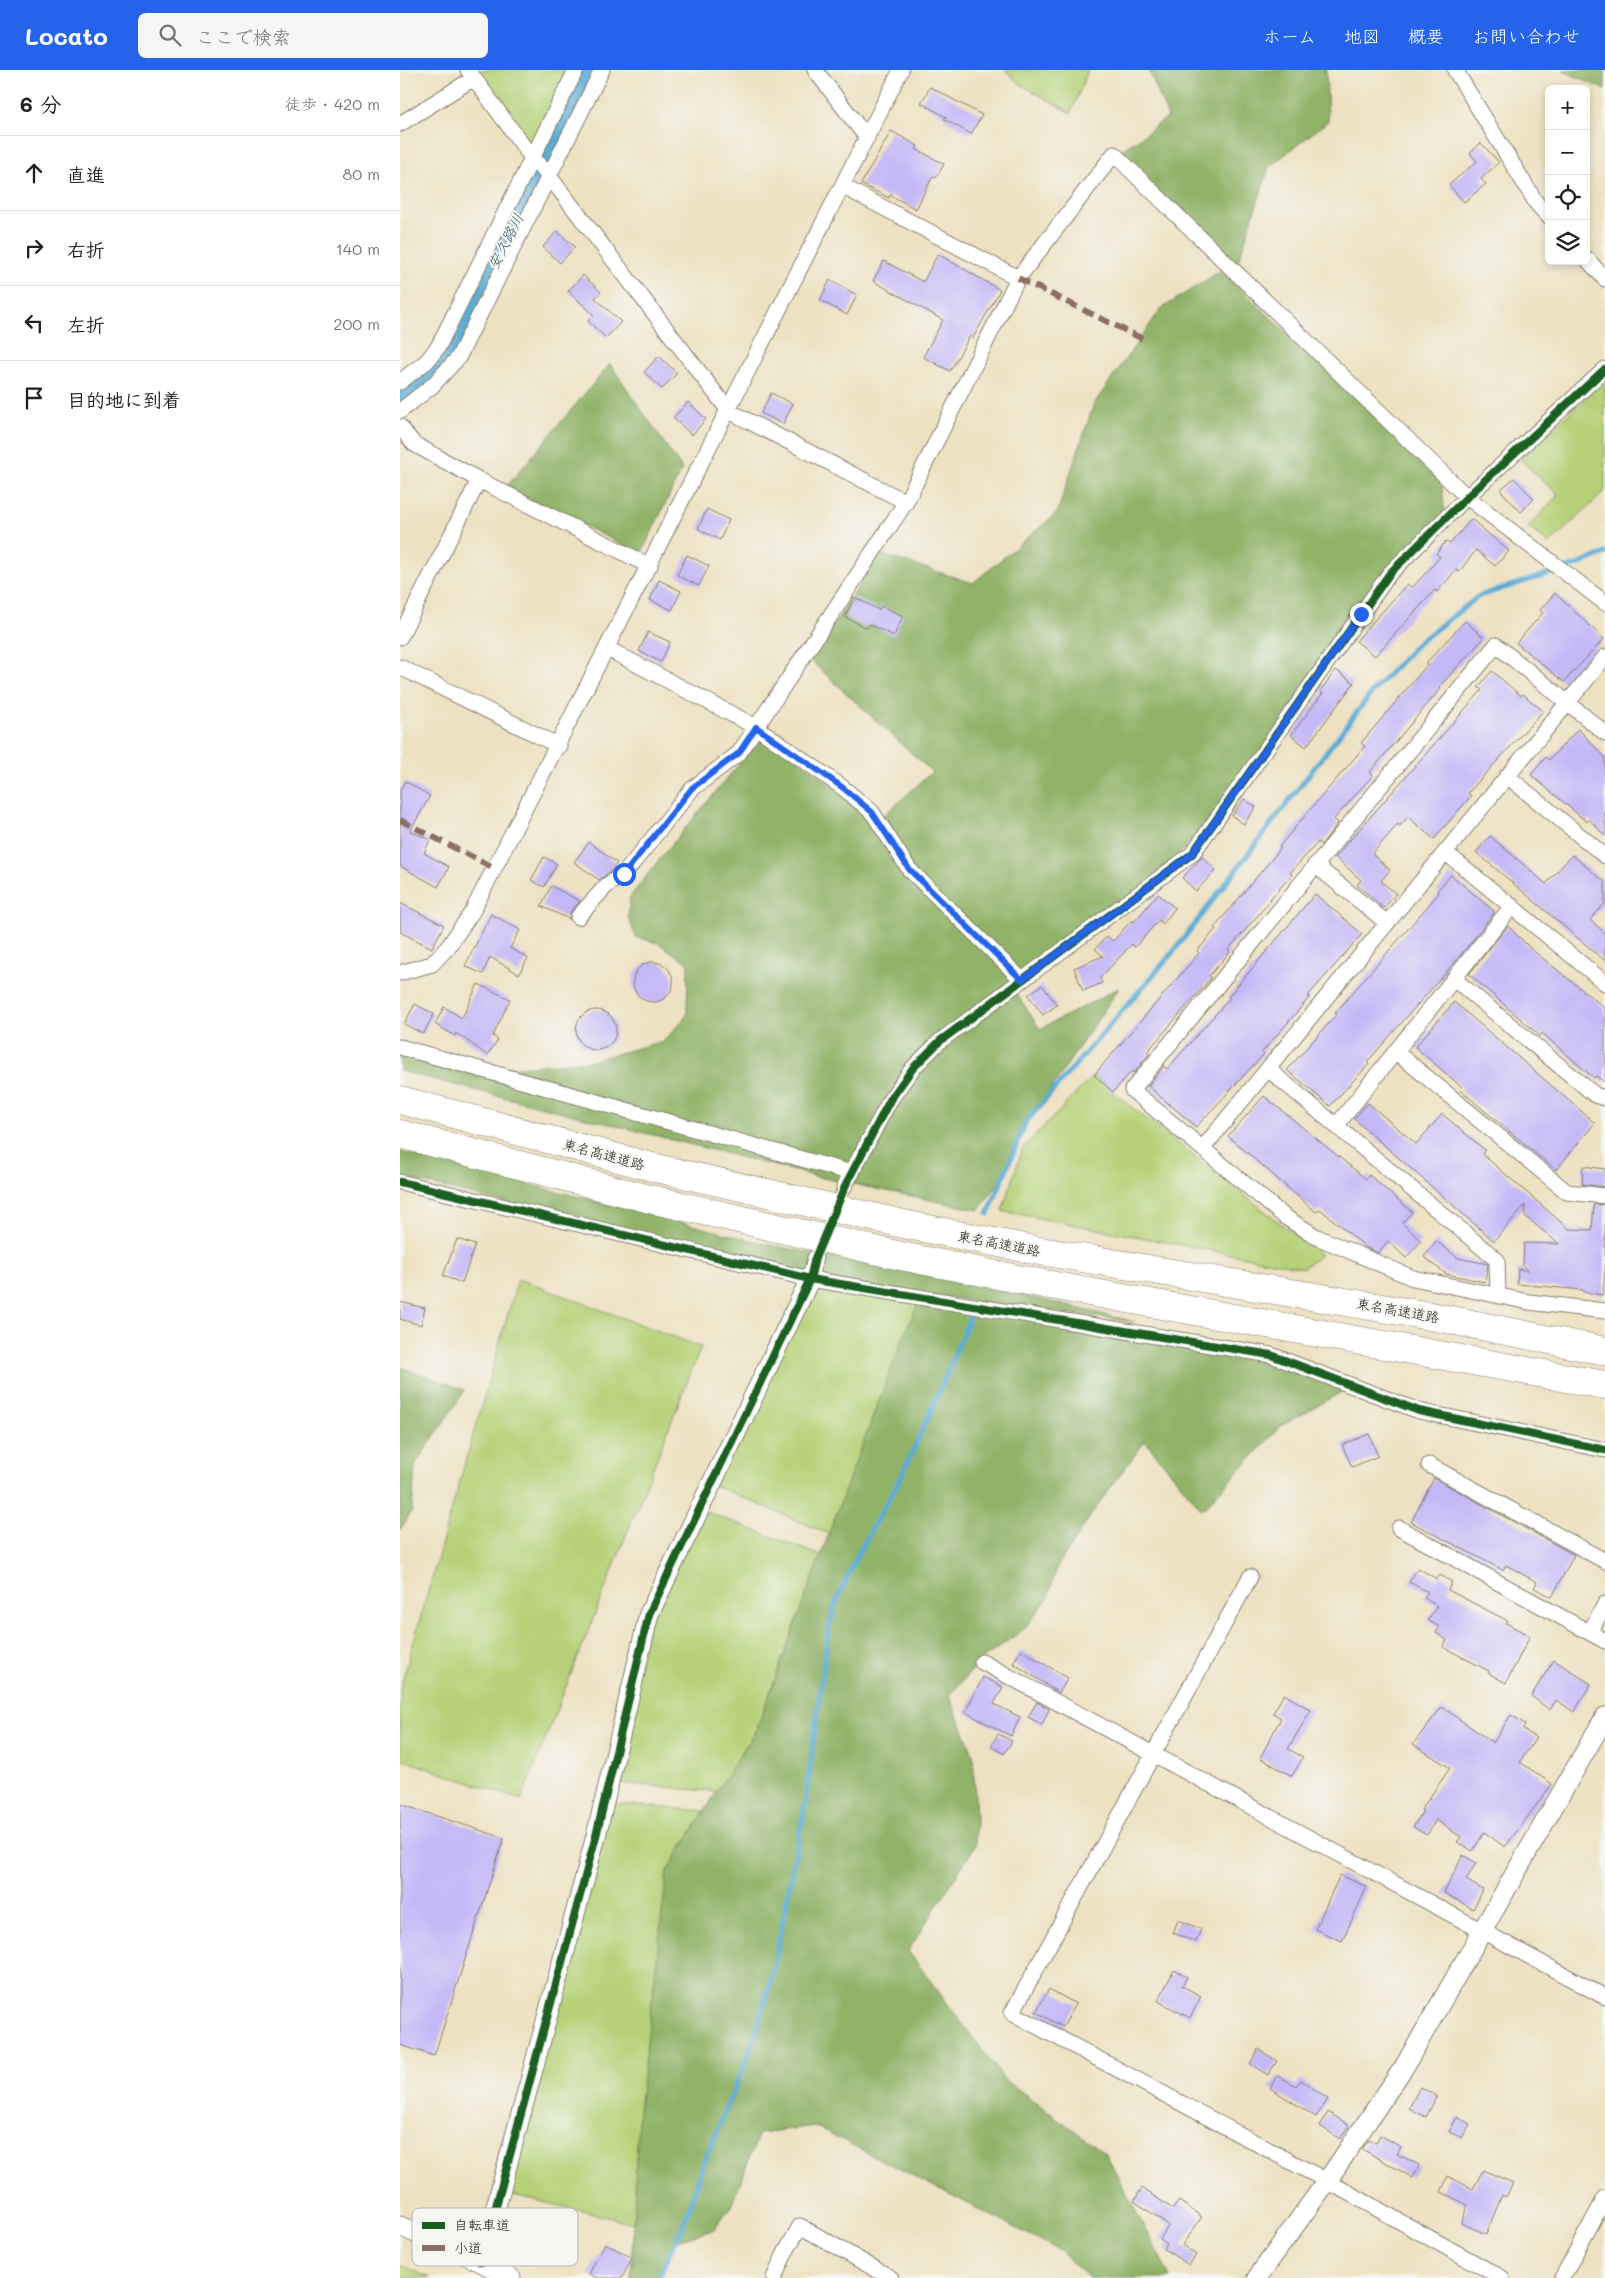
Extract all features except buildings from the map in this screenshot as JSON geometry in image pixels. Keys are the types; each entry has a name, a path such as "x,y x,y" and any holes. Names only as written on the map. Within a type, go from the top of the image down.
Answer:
{"highway":[{"name":"東名高速道路","path":"400,1100 652,1167 908,1225 1034,1250 1436,1317 1605,1351"},
{"path":"400,1134 646,1198 901,1256 1087,1292 1605,1385"},
{"path":"1436,1317 1605,1344"}],"street":[{"path":"400,382 427,360 438,347 576,70"},
{"path":"400,411 432,386 458,358 602,70"},
{"path":"815,70 867,138"},
{"path":"1455,70 1537,204 1545,213"},
{"path":"400,973 432,964 448,947 477,904 867,138 897,72"},
{"path":"400,124 471,74 532,158 549,176 728,411 906,502"},
{"path":"578,917 607,885 624,874 692,788 739,753 906,502 1018,278 1114,154 1467,497 1605,603"},
{"path":"842,186 1018,278"},
{"path":"1590,262 1605,279"},
{"path":"844,1187 890,1100 913,1068 940,1041 1192,854 1390,573 1467,497 1605,369"},
{"path":"400,427 414,444 479,480 650,566"},
{"path":"400,637 479,480"},
{"path":"1605,733 1496,645 1132,1090 1284,1217 1317,1237 1413,1278 1529,1302 1605,1311"},
{"path":"608,649 756,727 842,787 872,812 909,869 1022,980"},
{"path":"1203,1148 1605,657"},
{"path":"400,666 559,746"},
{"path":"1507,776 1605,856"},
{"path":"1446,852 1605,983"},
{"path":"1316,865 1387,923"},
{"path":"1336,1126 1512,906"},
{"path":"1454,979 1595,1095 1605,1098"},
{"path":"400,1047 852,1174"},
{"path":"1396,1052 1567,1192 1605,1196"},
{"path":"1268,1069 1497,1260 1498,1296"},
{"path":"400,1182 810,1279 1271,1355 1419,1411 1605,1450"},
{"path":"496,2208 596,1836 649,1614 810,1279 815,1258"},
{"path":"1429,1465 1605,1561"},
{"path":"1399,1528 1605,1641"},
{"path":"1250,1577 1012,2013 1327,2181 1502,2278"},
{"path":"1590,1632 1605,1604"},
{"path":"982,1662 1483,1930 1605,1998"},
{"path":"1257,2278 1327,2181 1404,2066 1605,1717"},
{"path":"1562,2278 1604,2202"},
{"path":"400,2226 412,2231"},
{"path":"774,2278 800,2226 891,2278"},
{"path":"488,2266 511,2278"}],"green space":[{"path":"469,70 583,70 536,150"},
{"path":"1005,70 1088,70 1071,113 1020,84"},
{"path":"1149,70 1326,70 1328,121 1269,167 1235,271 1114,154 1136,141 1168,117"},
{"path":"1605,70 1605,90 1564,71"},
{"path":"1220,271 1441,473 1445,518 1361,614 1249,773 1158,879 1012,987 1040,1029 1119,988 1023,1130 1004,1176 979,1210 823,1178 400,1071 400,1046 508,1068 590,1061 664,1041 687,1015 688,963 658,943 636,937 628,917 630,897 765,733 878,821 932,772 810,660 880,554 973,583 1057,513 1094,404 1161,309"},
{"path":"610,364 682,469 641,554 506,487"},
{"path":"1605,380 1605,491 1549,544 1528,527 1558,495 1520,459"},
{"path":"1094,1075 1125,1102 1321,1255 1303,1268 1002,1211 1023,1148"},
{"path":"400,1152 775,1246 1018,1294 1135,1322 828,1282 400,1177"},
{"path":"518,1279 701,1347 521,1800 400,1759 400,1689"},
{"path":"810,1279 921,1297 829,1534 711,1484"},
{"path":"921,1297 1276,1357 1345,1390 1282,1425 1202,1510 1145,1441 1097,1506 1057,1567 1048,1598 1024,1629 984,1658 949,1695 973,1754 976,1820 975,1846 908,1951 1004,2079 1105,2153 1171,2278 1089,2278 1061,2251 815,2126 759,2133 731,2206 713,2230 676,2240 658,2278 631,2278 638,2119 667,1871 757,1728 848,1482 903,1338"},
{"path":"400,1367 465,1390 415,1465 412,1511 400,1530"},
{"path":"699,1509 821,1556 757,1728 717,1792 608,1782 649,1614"},
{"path":"604,1803 705,1811 667,1871 633,2223 578,2210 578,2208 569,2208 500,2192"},
{"path":"400,2264 430,2278 400,2278"}],"waterway":[{"name":"安久路川","path":"400,397 435,372 448,352 592,70"},
{"path":"988,1214 1026,1122 1174,951 1373,691 1418,643 1479,596 1580,564 1605,553"},
{"path":"658,2278 687,2216 702,2167 753,2043 773,1972 805,1805 828,1633 835,1604 858,1554 902,1475 970,1317"}],"tunnel":[{"path":"821,1244 844,1187"}],"marked path":[{"path":"1018,278 1143,339"},
{"path":"400,820 496,869"}],"cycle path":[{"path":"496,2208 596,1836 649,1614 810,1279 815,1258 847,1182 890,1100 913,1068 940,1041 1192,854 1390,573 1467,497 1605,369"},
{"path":"400,1182 810,1279 1271,1355 1419,1411 1605,1450"}],"route":[{"path":"624,874 692,788 739,753 756,727 842,787 872,812 909,869 1022,980 1192,854 1361,614"}]}
